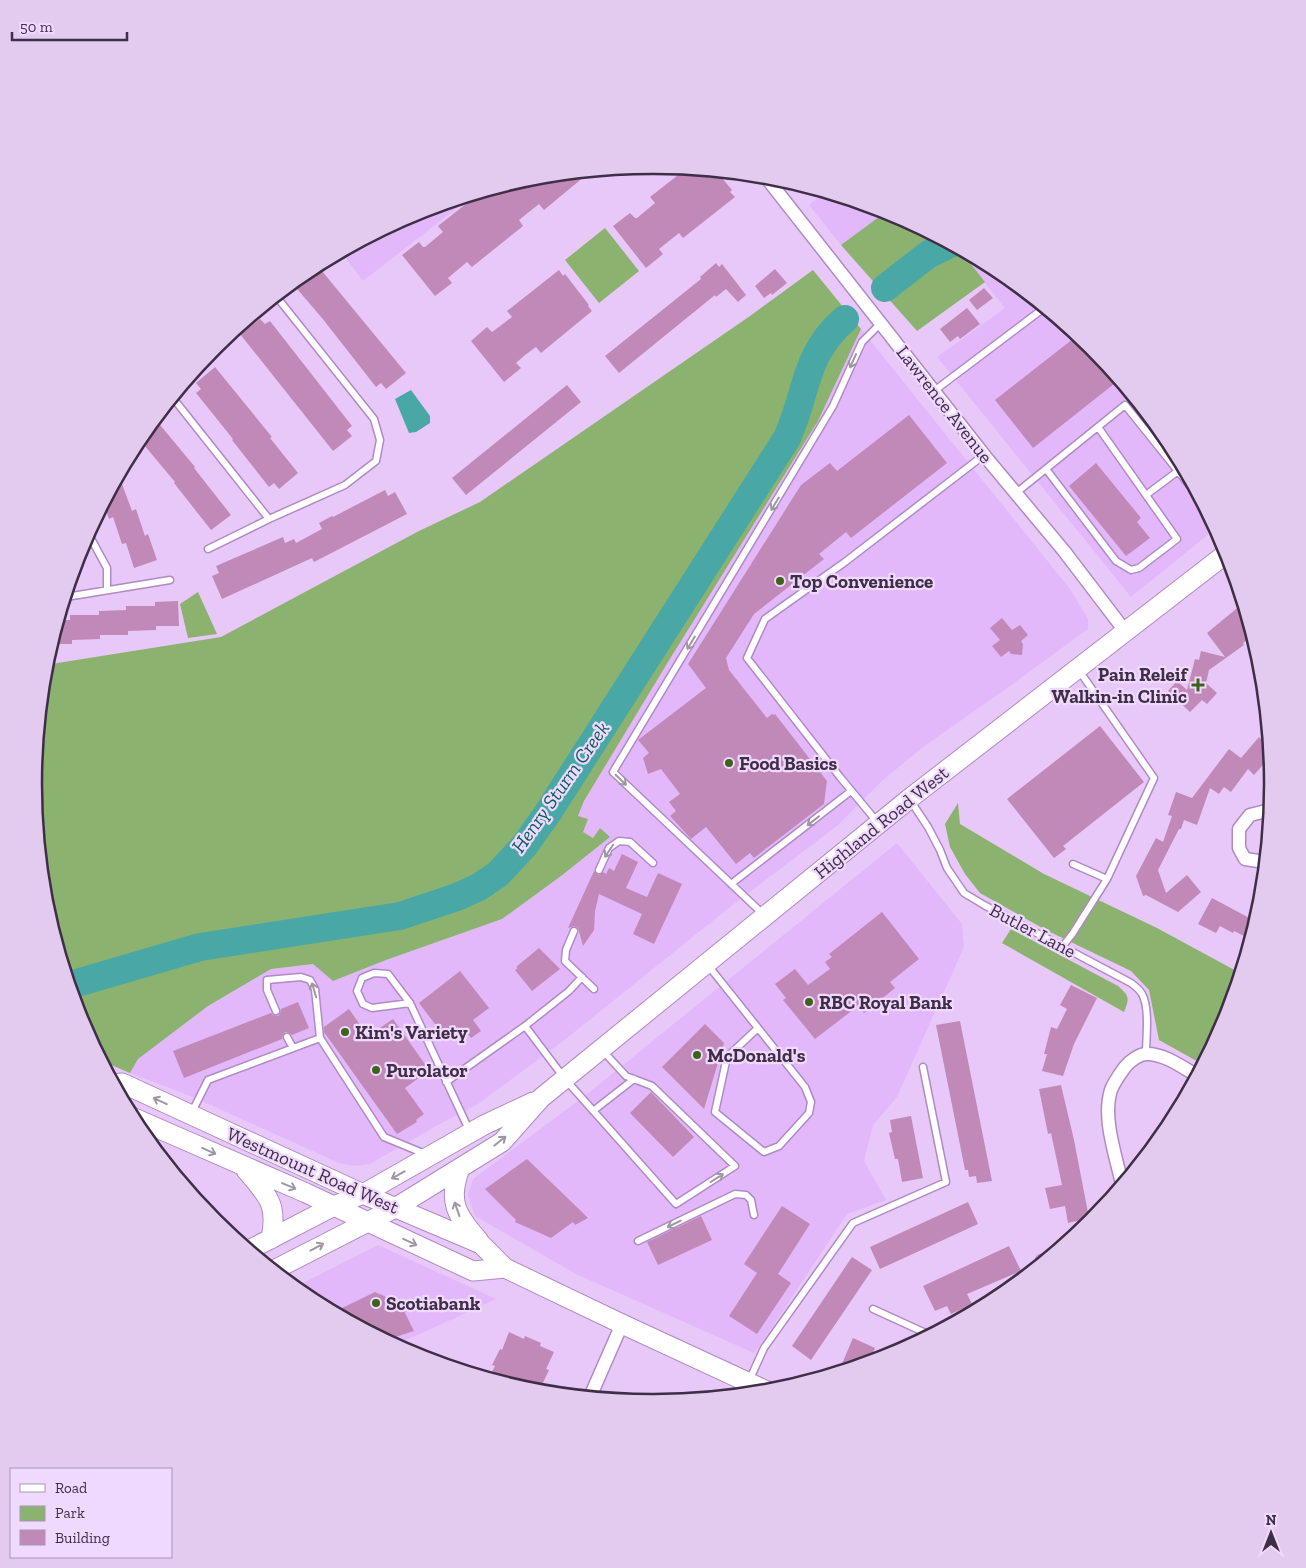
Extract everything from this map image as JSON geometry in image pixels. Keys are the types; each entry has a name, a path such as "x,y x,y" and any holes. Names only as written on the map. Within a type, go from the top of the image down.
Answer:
{"main road":[{"name":"Highland Road West","path":"255,1247 334,1206 363,1194 470,1132 541,1098 909,799 1220,558"},
{"name":"Westmount Road West","path":"121,1083 363,1194 481,1244 505,1268 755,1386"},
{"name":"Highland Road West","path":"280,1267 395,1208 502,1142 541,1098"},
{"name":"Westmount Road West","path":"145,1123 334,1206 473,1271 505,1268"},
{"path":"244,1167 263,1190 273,1209 274,1224 270,1239"},
{"path":"460,1168 453,1192 455,1205 462,1222 481,1244"}],"street":[{"name":"Lawrence Avenue","path":"772,185 984,454 1064,551 1125,631"},
{"path":"1258,861 1245,859 1239,848 1238,829 1250,815 1263,812"},
{"path":"1120,1176 1109,1120 1110,1098 1115,1083 1127,1065 1138,1056 1146,1054 1160,1056 1191,1072"},
{"path":"593,1391 622,1324"}],"lane":[{"path":"208,549 269,519 345,486 376,461 380,440 374,419 280,301"},
{"path":"934,391 1039,312"},
{"path":"765,916 613,772 833,406 862,342 881,323"},
{"path":"177,403 269,519"},
{"path":"1016,493 1125,405 1174,466"},
{"path":"1046,469 1116,561 1130,570 1139,568 1177,539 1098,427"},
{"path":"879,824 747,658 765,619 845,562 984,454"},
{"path":"1146,495 1177,471"},
{"path":"93,542 107,568 107,590"},
{"path":"73,596 170,580"},
{"path":"1063,946 1107,879 1154,778 1078,668"},
{"path":"731,884 851,791"},
{"name":"Butler Lane","path":"909,799 928,827 947,868 964,893 1131,983 1143,995 1146,1007 1146,1054"},
{"path":"599,870 609,848 619,841 630,842 653,863"},
{"path":"1073,864 1107,879"},
{"path":"574,931 566,950 565,961 594,989"},
{"path":"707,964 758,1028 804,1087 811,1102 809,1113 779,1146 764,1152 715,1112 728,1057 758,1028"},
{"path":"410,1003 372,1008 363,1004 357,991 362,978 374,973 388,974 410,1003 470,1132"},
{"path":"276,1011 267,990 267,980 302,976 310,980 315,989 320,1038 384,1137 430,1156"},
{"path":"446,1082 525,1026 569,991 582,977"},
{"path":"525,1026 565,1080 676,1204 736,1166 652,1086 626,1076 602,1049"},
{"path":"288,1036 293,1048"},
{"path":"190,1115 208,1080 320,1038"},
{"path":"748,1382 764,1348 853,1222 946,1182 923,1067"},
{"path":"593,1111 634,1079"},
{"path":"638,1241 735,1194 746,1195 751,1200 754,1215"},
{"path":"873,1309 923,1332"}],"shaded area":[{"path":"819,197 879,217 841,245 809,205"},
{"path":"461,205 363,281 345,257 383,236"},
{"path":"969,263 992,276 1056,325 1112,381 1161,445 1201,514 1210,533 1131,597 937,357 1005,308"},
{"path":"861,329 1070,589 1088,619 1088,629 923,747 883,780 837,826 730,907 562,1042 478,1104 370,1164 355,1166 339,1163 193,1097 130,1073 138,1059 208,1006 271,969 313,964 333,981 502,919 610,837 593,838 583,832 578,816 584,801 818,421"},
{"path":"411,390 430,416 430,423 416,432 409,433 395,399"},
{"path":"897,843 962,924 964,947 897,1097 873,1125 864,1161 886,1200 847,1214 754,1353 576,1274 475,1216 468,1195 473,1179 586,1095"},
{"path":"378,1245 496,1299 403,1341 348,1313 302,1283"}],"green space":[{"path":"879,217 923,236 958,255 971,263 985,282 917,331 841,245"},
{"path":"605,228 639,271 599,303 565,260"},
{"path":"813,270 861,329 818,421 584,801 578,816 588,819 583,832 593,838 600,828 610,837 502,919 333,981 313,964 271,969 208,1006 138,1059 130,1073 111,1065 89,1018 63,942 48,864 42,784 48,704 54,664 221,637 419,531 480,502 750,316"},
{"path":"198,592 217,634 188,638 180,604"},
{"path":"958,803 960,824 1044,874 1157,928 1234,970 1217,1018 1197,1061 1159,1040 1149,990 1131,971 1046,930 980,893 965,874 950,847 945,824"},
{"path":"1011,929 1118,986 1127,997 1124,1012 1002,943"}],"building":[{"path":"679,174 722,178 732,190 730,192 735,197 683,238 679,233 659,249 663,254 646,268 613,226 630,213 637,218 655,203 650,197"},
{"path":"583,178 544,210 539,204 519,220 523,226 472,267 467,262 448,278 452,283 435,296 402,255 419,242 425,247 443,232 438,226 467,203 534,185"},
{"path":"716,263 719,267 722,264 746,295 738,302 726,289 716,297 715,295 619,373 605,356 701,279 700,277"},
{"path":"775,269 787,283 772,295 771,293 764,298 755,286"},
{"path":"559,270 563,276 565,274 592,311 541,353 536,347 525,355 516,363 521,368 504,382 471,341 487,327 492,332 512,317 507,311"},
{"path":"322,271 406,373 386,389 381,383 376,387 297,289"},
{"path":"984,288 993,298 977,310 969,300"},
{"path":"967,308 980,324 960,339 958,336 950,342 940,329"},
{"path":"260,319 265,324 270,321 352,426 347,430 352,436 333,451 240,334"},
{"path":"1072,340 1114,384 1033,448 995,400"},
{"path":"215,367 272,437 270,438 298,473 279,489 274,483 269,487 196,393 201,389 196,383"},
{"path":"567,385 581,402 466,495 452,478"},
{"path":"909,415 947,463 851,538 846,532 819,554 824,559 754,614 726,658 729,670 767,718 775,714 827,781 824,804 754,858 750,853 736,864 706,827 691,839 670,816 676,811 669,802 680,794 661,769 648,774 643,758 649,753 638,740 706,688 688,664 801,485 830,463 837,471"},
{"path":"160,425 231,515 211,530 145,446"},
{"path":"1096,463 1141,518 1137,522 1150,538 1126,556 1069,486"},
{"path":"121,484 132,511 136,509 145,536 148,534 157,560 134,568 126,543 122,544 113,517 109,519 106,511"},
{"path":"385,490 388,496 395,492 407,514 314,562 312,558 222,599 212,576 219,573 216,566 283,537 285,543 294,539 296,543 322,529 319,523"},
{"path":"178,601 179,626 156,626 156,630 128,631 128,635 100,635 100,639 72,640 72,644 59,644 65,620 70,620 70,615 99,615 99,611 126,610 126,606 155,606 155,602"},
{"path":"1237,608 1246,640 1243,643 1244,645 1209,670 1206,683 1217,693 1207,704 1202,700 1190,712 1168,691 1177,681 1187,690 1195,659 1199,660 1201,651 1225,657 1207,633"},
{"path":"1002,618 1012,630 1020,625 1028,635 1021,641 1023,644 1022,655 1011,654 1009,651 1001,657 992,646 1000,640 990,628"},
{"path":"1100,726 1144,782 1063,846 1066,849 1054,858 1007,799"},
{"path":"1259,737 1262,739 1263,765 1254,775 1248,769 1231,792 1224,787 1219,794 1210,788 1197,825 1184,820 1158,870 1166,893 1187,875 1201,892 1178,912 1146,895 1143,896 1136,876 1156,838 1163,842 1172,816 1168,815 1176,792 1192,798 1229,749 1241,758"},
{"path":"622,854 638,862 626,888 647,897 658,873 682,884 654,944 633,934 642,914 599,894 595,911 594,930 583,946 578,928 574,926 568,928 594,871 599,875 603,872 606,874 609,868 614,871"},
{"path":"1212,898 1249,918 1244,936 1220,926 1216,933 1198,924"},
{"path":"882,912 919,959 890,982 895,988 864,1013 858,1006 815,1039 783,1000 786,998 775,984 795,969 808,985 830,969 825,962 832,957 829,954"},
{"path":"539,948 560,969 532,991 515,970 518,968 516,967"},
{"path":"460,971 489,1008 473,1020 481,1031 471,1038 463,1028 447,1040 419,1003"},
{"path":"1071,985 1097,998 1074,1044 1063,1076 1042,1071 1051,1027 1057,1029 1067,1009 1060,1005"},
{"path":"298,1002 309,1028 292,1035 285,1032 282,1039 184,1078 173,1051 271,1013 278,1016 281,1009"},
{"path":"349,1009 368,1036 393,1019 427,1067 417,1074 420,1077 405,1088 424,1114 416,1120 417,1122 397,1134 324,1032 324,1027"},
{"path":"960,1021 992,1181 977,1183 976,1176 969,1177 968,1170 965,1170 936,1025"},
{"name":"McDonald's","path":"705,1024 724,1043 704,1109 662,1067"},
{"path":"1061,1085 1088,1213 1081,1220 1068,1223 1065,1206 1050,1209 1045,1188 1062,1185 1051,1133 1048,1134 1039,1089"},
{"path":"651,1092 694,1137 673,1157 630,1113"},
{"path":"911,1116 923,1178 902,1182 898,1159 895,1159 889,1133 892,1132 890,1120"},
{"path":"527,1159 588,1218 575,1225 573,1222 551,1238 515,1222 516,1220 485,1189"},
{"path":"968,1202 978,1224 880,1269 870,1247"},
{"path":"782,1206 810,1224 778,1274 791,1283 757,1334 729,1316 757,1273 744,1264"},
{"path":"701,1216 712,1240 658,1265 647,1242"},
{"path":"1009,1246 1021,1271 967,1294 972,1304 951,1314 947,1306 935,1311 923,1286"},
{"path":"852,1257 872,1270 811,1360 792,1346"},
{"path":"375,1292 400,1303 414,1331 395,1337 341,1309"},
{"path":"509,1332 524,1339 525,1336 541,1343 540,1346 554,1352 546,1369 549,1370 542,1384 492,1373 495,1366 492,1365 500,1349 502,1350"},
{"path":"853,1338 875,1348 873,1353 842,1364"}],"waterway":[{"name":"Henry Sturm Creek","path":"885,288 929,254 943,247"},
{"name":"Henry Sturm Creek","path":"76,983 200,947 400,916 457,897 479,887 498,874 525,845 549,811 787,438 814,360 821,346 845,319"}],"place":[{"name":"Top Convenience","path":"780,581"},
{"name":"Pain Releif Walkin-in Clinic","path":"1198,685"},
{"name":"Food Basics","path":"729,763"},
{"name":"RBC Royal Bank","path":"809,1002"},
{"name":"Kim's Variety","path":"345,1032"},
{"name":"McDonald's","path":"697,1055"},
{"name":"Purolator","path":"376,1070"},
{"name":"Scotiabank","path":"376,1303"}]}
